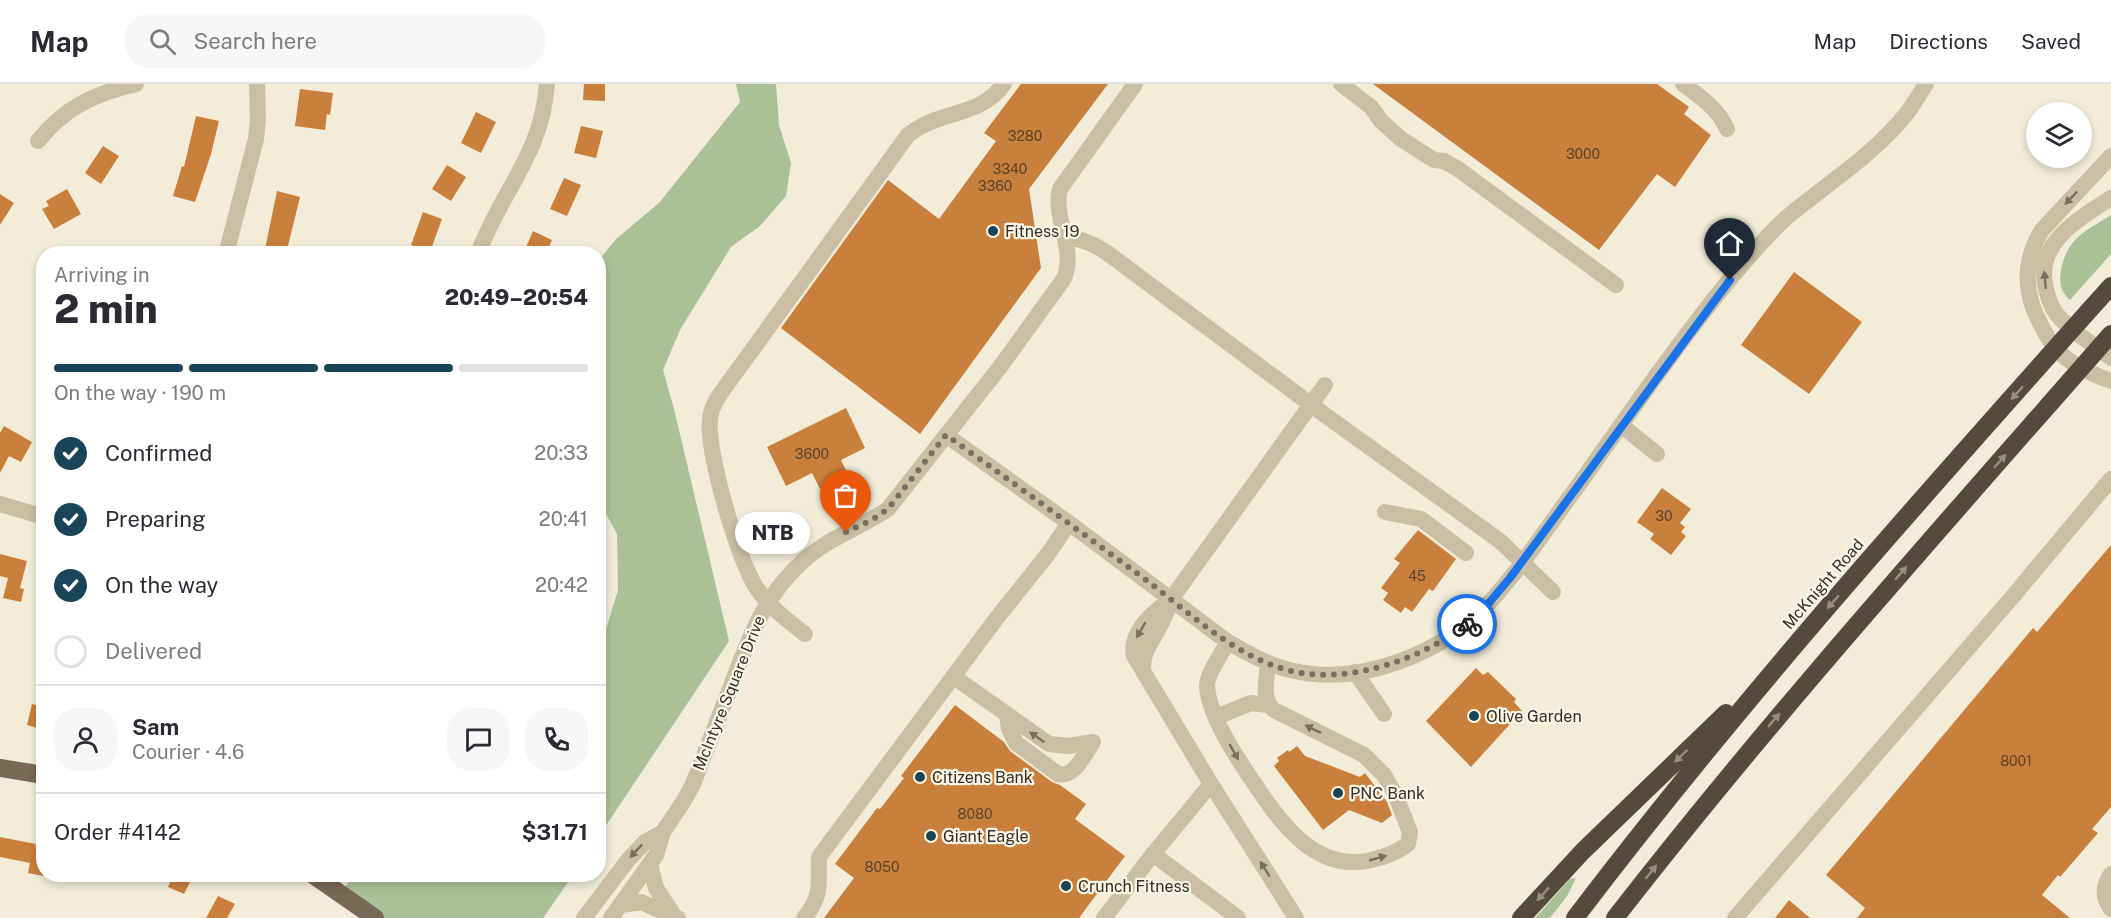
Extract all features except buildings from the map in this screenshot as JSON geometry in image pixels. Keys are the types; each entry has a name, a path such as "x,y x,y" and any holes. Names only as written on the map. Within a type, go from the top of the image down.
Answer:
{"highway":[{"name":"McKnight Road","path":"1575,918 1646,826 1798,642 2111,286"},
{"path":"1615,918 1822,663 2082,368 2105,353 2111,334"},
{"path":"1521,918 1583,851 1798,642"}],"main road":[{"path":"0,768 36,774"},
{"path":"323,882 375,918"}],"street":[{"path":"38,141 54,122 74,106 119,88 136,84"},
{"path":"228,246 256,139 257,84"},
{"path":"482,246 530,154 544,112 547,84"},
{"path":"805,634 767,602 747,571 721,488 710,440 712,409 726,386 908,135 926,123 980,106 989,101 1004,84"},
{"name":"McIntyre Square Drive","path":"616,912 656,855 663,832 693,784 747,643 767,602 787,577 817,550 888,509 1063,280 1068,268 1059,202 1060,189 1134,84"},
{"path":"1341,84 1371,107 1381,121 1401,139 1434,160 1444,161 1458,170 1616,285"},
{"path":"1683,84 1704,99 1727,129"},
{"path":"946,435 1172,598 1228,642 1268,663 1306,674 1356,672 1403,659 1449,636 1488,604 1522,562 1700,318 1757,248 1785,220 1886,136 1907,112 1926,84"},
{"path":"2111,156 2048,223 2034,243 2026,271 2031,303 2038,320 2056,349 2082,368 2111,381"},
{"path":"2105,353 2059,317 2052,308 2045,285 2046,261 2053,245 2064,231 2111,198"},
{"path":"1064,234 1092,244 1106,252 1310,405 1500,541 1553,592"},
{"path":"1296,918 1143,671 1143,659 1172,598 1325,385"},
{"path":"1622,425 1657,454"},
{"path":"1735,918 2111,479"},
{"path":"0,504 36,515"},
{"path":"1385,512 1421,519 1466,553"},
{"path":"804,918 818,897 819,857 1069,523"},
{"path":"1216,717 1251,702 1268,705 1364,755 1384,775 1395,795 1410,832 1408,844 1382,858 1356,864 1340,861 1314,851 1296,838 1260,793 1233,753 1216,717 1206,686 1228,642"},
{"path":"1268,663 1266,697 1268,705"},
{"path":"1356,672 1384,714"},
{"path":"954,677 1049,744 1068,746 1093,742 1076,766 1064,775 1058,774 1016,743 1009,729 1007,715"},
{"path":"1104,918 1211,784"},
{"name":"McIntyre Square Drive","path":"584,918 639,848 663,832"},
{"path":"1153,854 1238,918"},
{"path":"650,864 656,888 676,916"},
{"path":"2111,874 2104,888 2104,896 2111,909"},
{"path":"616,912 641,902 676,916"}],"green space":[{"path":"736,84 776,84 779,125 791,163 786,196 760,226 731,247 680,330 663,370 729,641 606,826 606,629 618,590 617,534 606,514 606,251 616,239 659,203 740,102"},
{"path":"2111,215 2111,254 2070,300 2062,290 2060,278 2068,250 2079,236"},
{"path":"1576,878 1567,896 1550,918 1535,918 1570,879"},
{"path":"349,882 568,882 543,918 375,918 341,894"}],"way so far":[{"path":"846,532 872,520 888,509 946,435 1172,598 1228,642 1273,666 1306,674 1356,672 1419,653 1467,624"}],"place":[{"name":"Fitness 19","path":"993,231"},
{"name":"NTB","path":"846,532"},
{"name":"Olive Garden","path":"1474,716"},
{"name":"Citizens Bank","path":"920,777"},
{"name":"PNC Bank","path":"1338,793"},
{"name":"Giant Eagle","path":"931,836"},
{"name":"Crunch Fitness","path":"1066,886"}],"route":[{"path":"1467,624 1510,578 1667,362 1730,280"}]}
